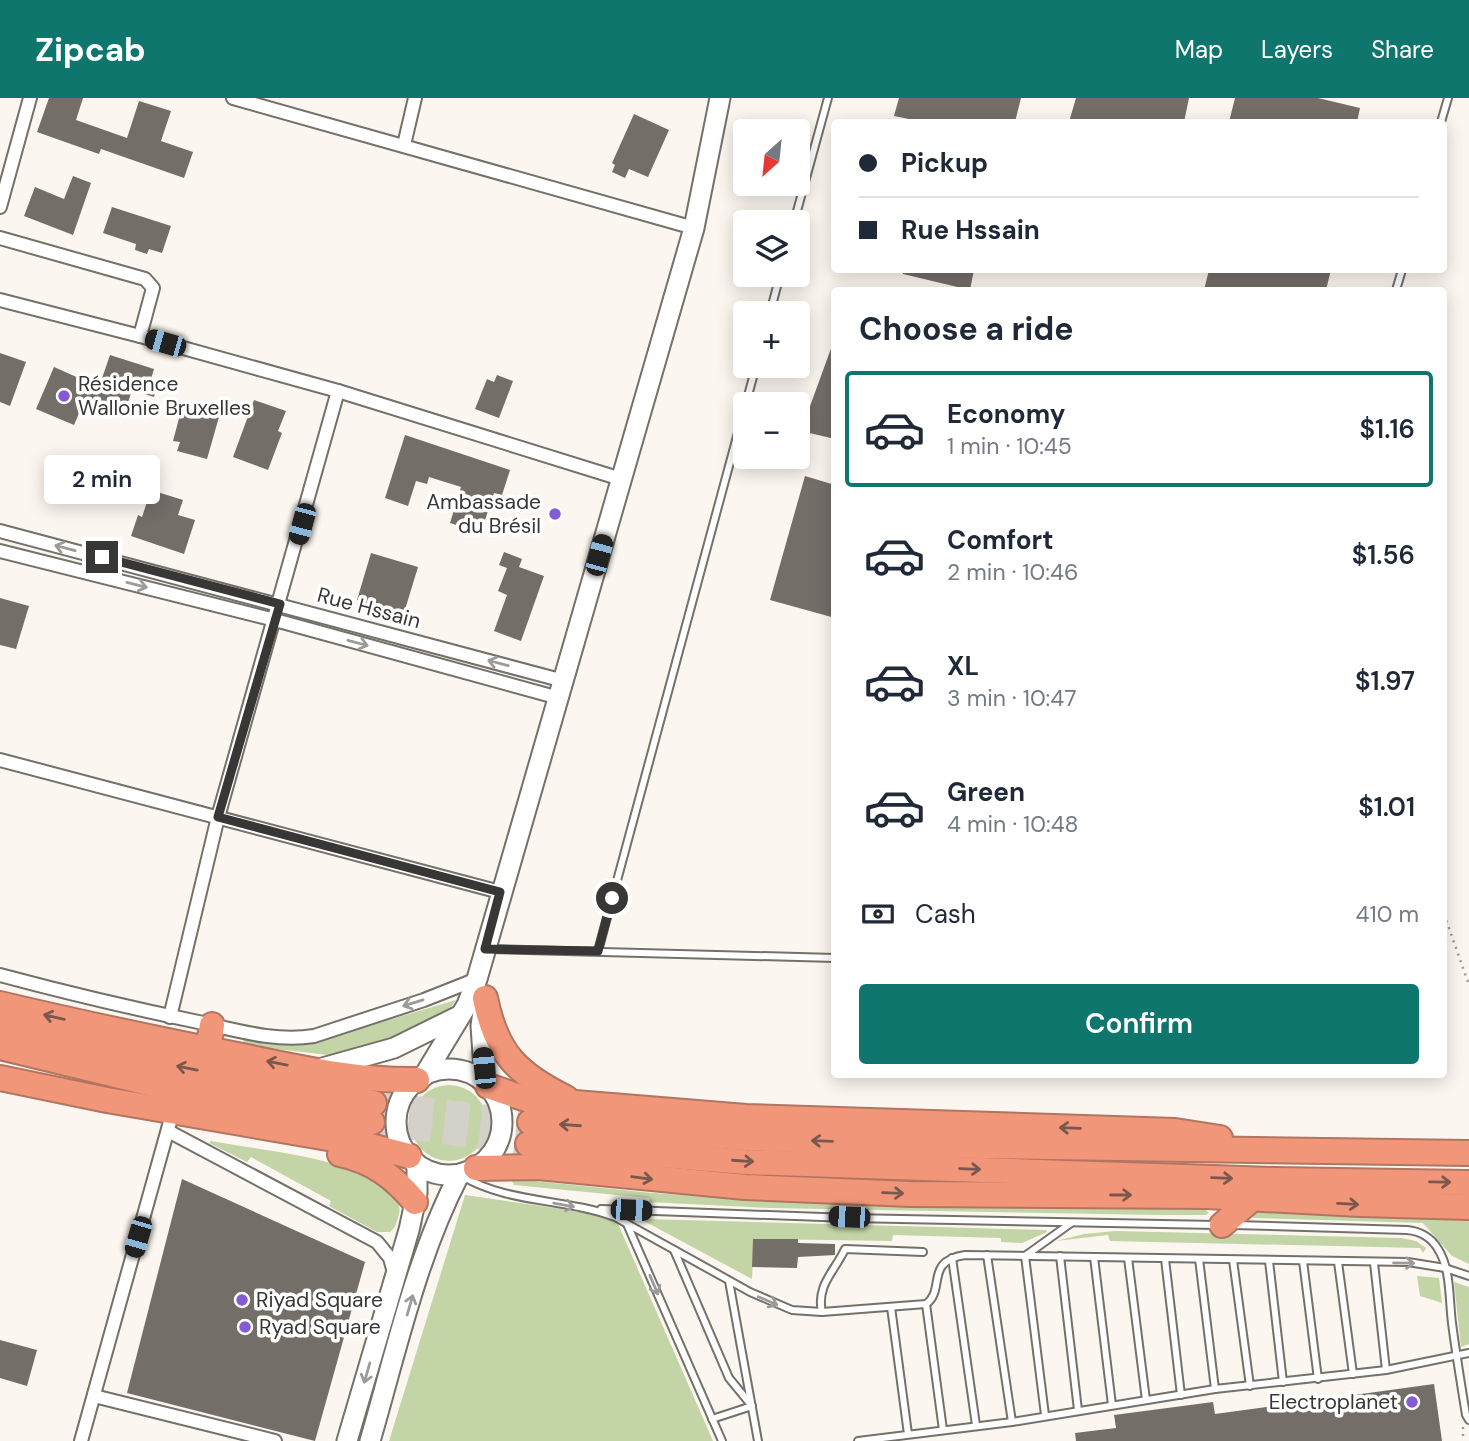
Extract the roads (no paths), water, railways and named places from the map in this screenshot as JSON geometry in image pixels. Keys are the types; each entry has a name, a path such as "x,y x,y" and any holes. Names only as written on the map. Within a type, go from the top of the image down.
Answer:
{"highway":[{"path":"481,988 489,1020 510,1060 531,1079 580,1104"},
{"path":"0,1004 126,1034 313,1070 388,1080 421,1078"},
{"path":"0,1025 373,1113 178,1090 0,1047"},
{"path":"208,1050 212,1025"},
{"path":"0,1078 171,1121 275,1129 363,1144 413,1161"},
{"path":"486,1085 526,1099 746,1117 1175,1131 1217,1138 1258,1151"},
{"path":"275,1129 284,1137 305,1147 353,1157 377,1167 398,1183 415,1202"},
{"path":"1469,1153 885,1144 529,1133 746,1162 1274,1180 1469,1183"},
{"path":"465,1173 538,1167 745,1187 855,1192 1206,1196 1469,1207"},
{"path":"1222,1225 1274,1180"}],"street":[{"path":"0,207 30,98"},
{"path":"233,98 694,228"},
{"path":"404,145 415,98"},
{"path":"486,1085 481,1026 485,949 694,228 720,98"},
{"path":"0,238 145,279 153,288 140,336"},
{"path":"0,300 338,391 621,479"},
{"path":"170,1017 218,817 338,391"},
{"name":"Rue Hssain","path":"0,531 280,604 562,690"},
{"name":"Rue Hssain","path":"0,551 562,690"},
{"path":"0,760 500,892"},
{"path":"0,975 170,1017 283,1038 314,1036 424,1000 481,988"},
{"path":"421,1078 449,1069 474,1076 496,1097 503,1124 501,1137 487,1160 465,1173 437,1174 413,1161 401,1144 397,1131 397,1116 404,1096 421,1078 458,1017 481,988"},
{"path":"313,1070 394,1048 458,1017"},
{"path":"82,1441 171,1121 377,1242 390,1258 395,1277"},
{"path":"347,1441 409,1230 415,1202 413,1161"},
{"path":"370,1441 416,1284 440,1215 465,1173"},
{"path":"377,1242 395,1240 409,1230"},
{"path":"94,1396 275,1441"}],"lane":[{"path":"797,210 828,98"},
{"path":"1442,119 1448,98"},
{"path":"598,951 753,378"},
{"path":"485,949 831,958"},
{"path":"465,1173 497,1191 592,1209 1414,1231 1437,1246 1445,1268 1456,1357 1469,1420"},
{"path":"592,1209 626,1222 778,1305 799,1311 822,1312 926,1304 933,1298 940,1269 952,1258 965,1255 1408,1262 1445,1268 1469,1276"},
{"path":"626,1222 722,1441"},
{"path":"1025,1256 1072,1222"},
{"path":"673,1248 729,1378 752,1405"},
{"path":"822,1312 821,1289 830,1270 841,1260 845,1249 923,1252"},
{"path":"987,1255 1012,1422"},
{"path":"1025,1256 1045,1415"},
{"path":"1060,1256 1078,1410"},
{"path":"1094,1257 1112,1405"},
{"path":"952,1258 976,1425"},
{"path":"1128,1258 1146,1400"},
{"path":"1165,1259 1181,1395"},
{"path":"1199,1259 1215,1389"},
{"path":"1233,1260 1250,1386"},
{"path":"1269,1261 1283,1382"},
{"path":"1303,1261 1318,1379"},
{"path":"1338,1262 1353,1374"},
{"path":"1374,1263 1386,1370"},
{"path":"730,1281 758,1441"},
{"path":"926,1304 943,1430"},
{"path":"891,1307 908,1434"},
{"path":"858,1441 1012,1422 1215,1389 1386,1370 1469,1353"},
{"path":"712,1419 752,1405"}],"tunnel":[{"path":"374,1103 530,1122"},
{"path":"372,1122 528,1144"}],"place":[{"name":"Résidence Wallonie Bruxelles","path":"64,396"},
{"name":"Ambassade du Brésil","path":"555,514"},
{"name":"Riyad Square","path":"242,1300"},
{"name":"Ryad Square","path":"245,1327"},
{"name":"Electroplanet","path":"1412,1402"}]}
